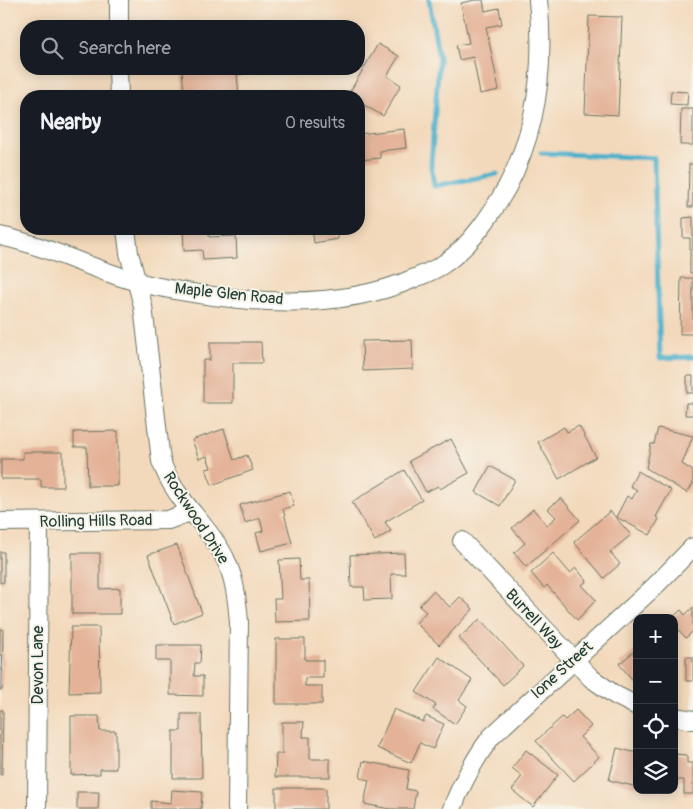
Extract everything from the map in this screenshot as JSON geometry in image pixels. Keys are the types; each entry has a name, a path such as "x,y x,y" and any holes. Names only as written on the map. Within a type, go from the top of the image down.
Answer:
{"street":[{"path":"119,0 119,20"},
{"name":"Maple Glen Road","path":"0,236 26,241 136,282 205,295 244,299 281,301 336,299 381,291 445,264 467,244 484,223 501,197 522,154 539,92 541,54 538,0"},
{"path":"118,75 119,90"},
{"name":"Rockwood Drive","path":"127,235 129,253 143,306 161,461 166,476 190,512 224,556 237,596 239,622 236,809"},
{"name":"Rolling Hills Road","path":"0,522 168,520 190,512"},
{"name":"Devon Lane","path":"37,809 39,522"},
{"name":"Burrell Way","path":"462,541 591,678 615,695 633,704"},
{"name":"Ione Street","path":"452,809 461,785 474,760 491,737 655,586 693,547"},
{"path":"678,718 693,720"}],"building":[{"path":"483,0 485,11 499,8 502,24 486,27 499,90 480,94 473,57 459,60 456,45 469,43 461,3"},
{"path":"589,16 622,17 618,115 585,113"},
{"path":"378,44 399,56 387,76 401,85 383,116 365,106 365,90 351,90 360,75 365,75 365,66"},
{"path":"182,75 237,75 238,90 184,90"},
{"path":"671,91 688,92 687,105 670,104"},
{"path":"681,109 693,109 693,145 680,145"},
{"path":"404,129 406,148 380,151 380,158 365,159 365,133"},
{"path":"689,164 693,164 693,207 688,207"},
{"path":"693,217 693,273 690,273 690,238 683,238 683,218"},
{"path":"183,235 209,235 209,237 236,236 237,258 203,260 202,250 184,251"},
{"path":"313,235 338,235 338,239 314,243"},
{"path":"681,278 693,278 693,334 680,334"},
{"path":"412,340 413,369 363,371 362,341"},
{"path":"210,342 261,342 262,363 233,363 233,403 203,403 203,360 210,360"},
{"path":"687,376 693,376 693,393 687,393"},
{"path":"686,403 693,403 693,415 685,415"},
{"path":"579,426 596,457 559,479 538,442 564,427 567,432"},
{"path":"658,428 693,436 682,464 693,471 693,484 687,493 646,468 651,444 654,444"},
{"path":"224,429 234,460 247,455 253,470 212,485 206,469 211,468 207,456 199,459 192,440"},
{"path":"118,431 118,486 88,486 87,447 74,447 74,432"},
{"path":"451,439 469,473 440,489 438,486 426,492 409,461"},
{"path":"23,452 63,452 63,487 41,487 41,479 1,479 1,459 23,459"},
{"path":"490,466 515,480 500,506 476,492"},
{"path":"404,470 422,500 385,522 391,531 375,541 352,502"},
{"path":"638,471 671,490 656,517 659,519 650,535 616,517 627,496 632,499 637,490 630,486"},
{"path":"290,491 294,506 283,509 292,543 261,551 256,533 263,531 260,518 245,523 240,505"},
{"path":"561,498 580,520 526,567 514,553 525,543 512,528 533,509 547,525 556,517 548,509"},
{"path":"610,511 631,535 610,552 620,564 604,578 574,542"},
{"path":"177,545 202,613 174,624 148,555"},
{"path":"0,552 4,552 4,582 0,583"},
{"path":"72,553 100,553 100,589 120,588 120,614 72,614"},
{"path":"404,553 405,574 391,574 392,599 365,600 364,587 351,587 350,555"},
{"path":"553,553 570,573 576,568 587,581 582,585 596,600 577,620 547,585 544,588 531,573"},
{"path":"299,559 300,580 309,580 310,621 275,622 274,599 281,599 279,560"},
{"path":"433,591 450,607 460,597 473,609 439,645 416,623 426,612 419,606"},
{"path":"693,607 693,631 686,638 678,629 676,614 681,610 685,615"},
{"path":"480,619 523,666 503,685 459,638"},
{"path":"71,627 99,627 100,692 69,693"},
{"path":"0,629 3,629 2,690 0,690"},
{"path":"276,639 305,639 305,660 323,660 323,678 305,678 305,686 322,686 322,704 276,704"},
{"path":"156,645 201,645 200,663 195,663 194,676 203,676 203,696 170,695 170,661 156,661"},
{"path":"633,652 633,680 619,664"},
{"path":"439,657 472,680 459,700 467,706 455,724 433,709 436,705 416,692"},
{"path":"686,657 693,657 693,681 686,681"},
{"path":"394,709 423,722 426,716 444,724 433,749 420,743 411,763 377,748"},
{"path":"0,710 3,710 2,775 0,775"},
{"path":"576,710 591,726 580,737 599,757 574,781 536,741 562,717 565,720"},
{"path":"181,714 201,714 202,778 173,778 173,731 181,731"},
{"path":"71,716 99,716 100,731 116,731 116,769 100,769 100,774 71,775"},
{"path":"282,722 304,722 303,737 310,737 310,759 330,759 330,777 275,777 276,754 282,754"},
{"path":"617,748 633,752 633,786 609,780"},
{"path":"526,750 558,775 533,807 512,790 522,776 512,768"},
{"path":"678,754 687,755 687,763 693,763 693,794 684,794 684,780 678,780"},
{"path":"363,761 409,770 406,789 416,791 413,809 390,809 364,804 369,780 360,778"},
{"path":"276,788 326,788 326,809 276,809"},
{"path":"172,790 202,792 201,809 151,809 151,801 171,803"},
{"path":"77,792 99,792 98,809 77,809"}],"waterway":[{"path":"429,0 439,59 431,164 434,186 497,174"},
{"path":"541,153 654,158 660,358 693,357"}]}
